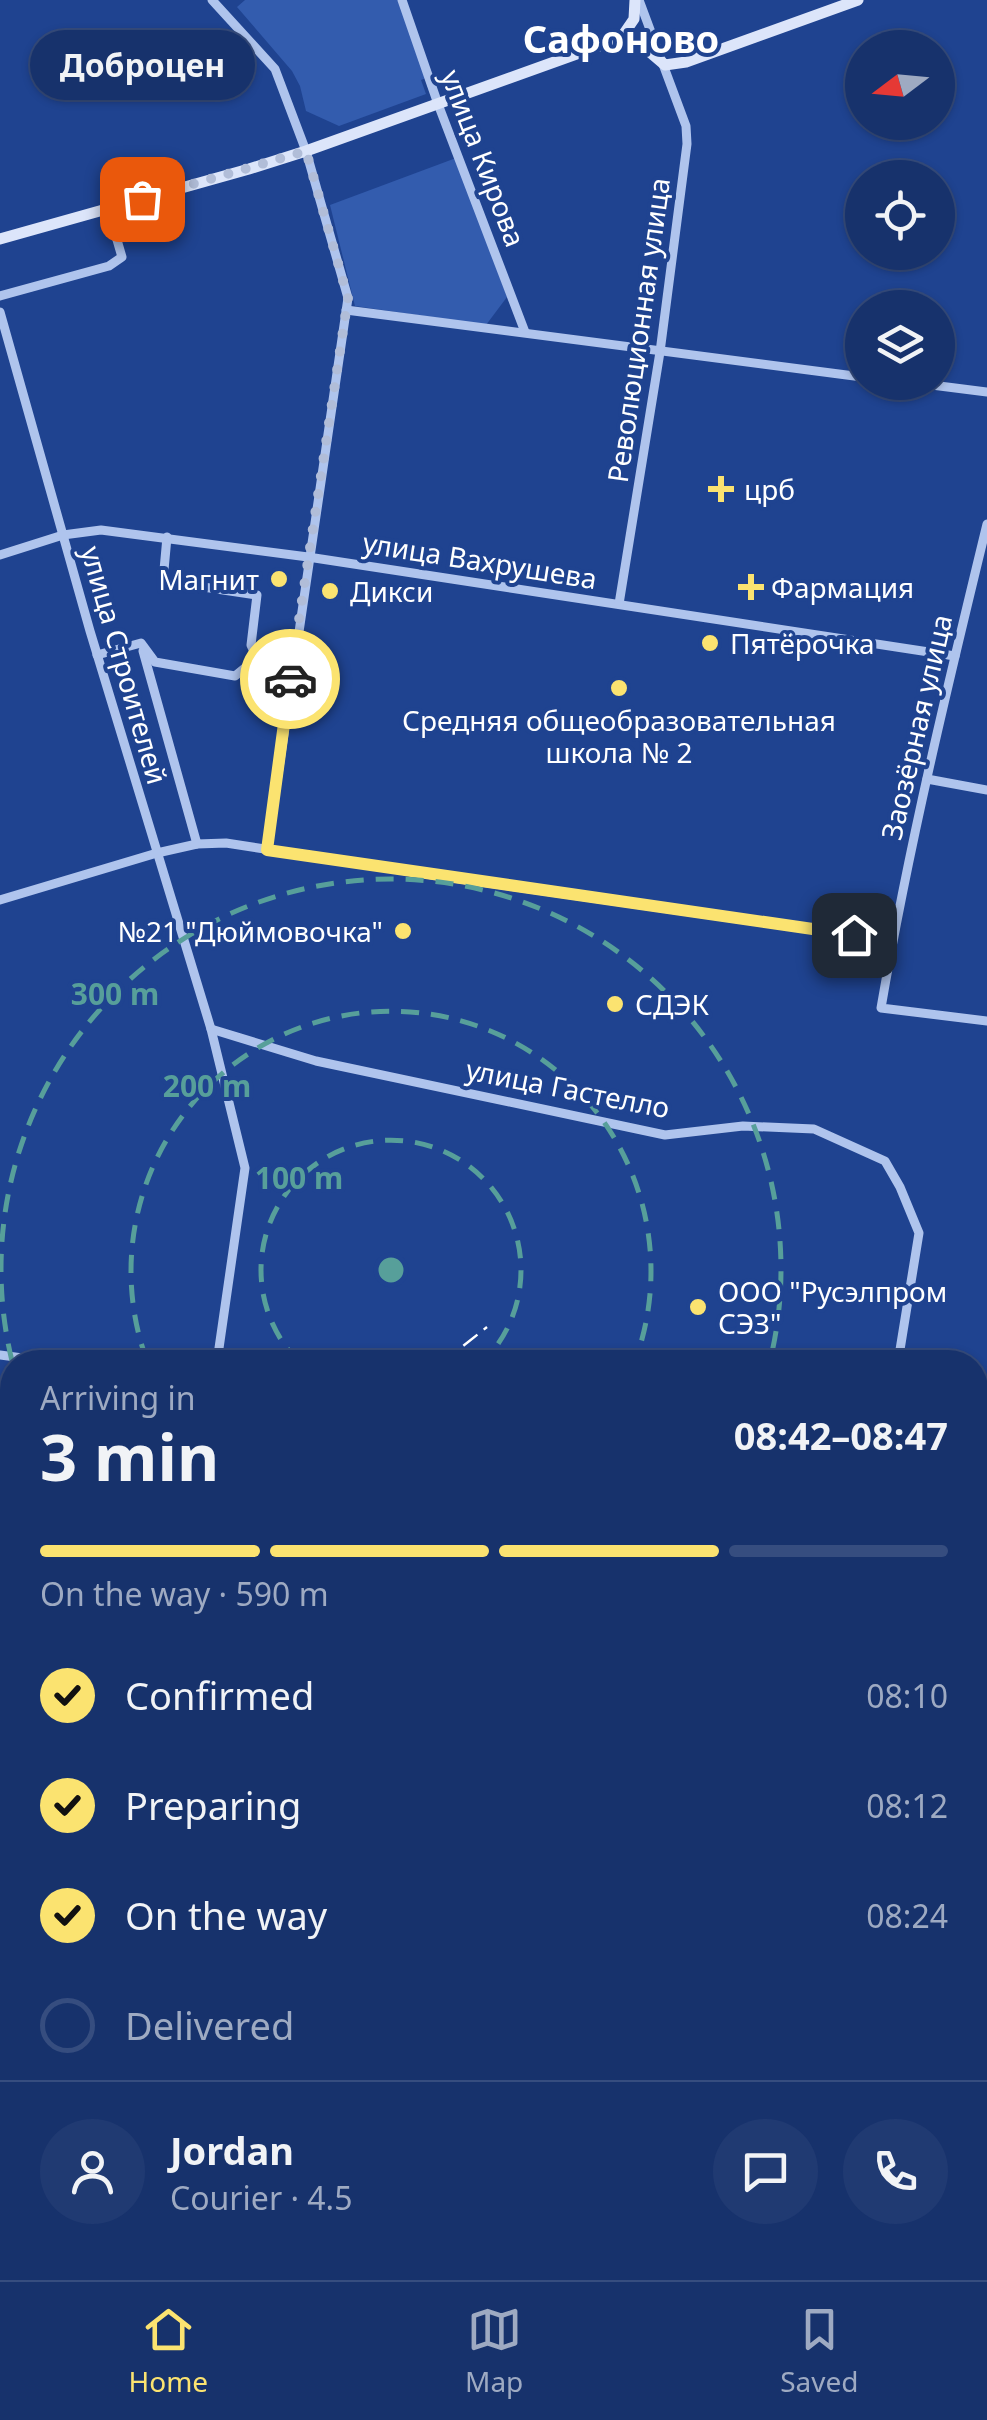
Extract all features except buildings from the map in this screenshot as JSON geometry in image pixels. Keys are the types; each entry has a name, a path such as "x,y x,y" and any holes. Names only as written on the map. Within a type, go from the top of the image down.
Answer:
{"main road":[{"path":"620,38 634,19 637,0"},
{"path":"0,239 306,151 620,38 638,42 665,65 686,62 858,0"}],"street":[{"name":"улица Кирова","path":"402,0 525,332"},
{"name":"Революционная улица","path":"619,604 660,352 687,144 686,126 665,65 637,0"},
{"path":"217,2 275,69 306,151 348,298 267,850"},
{"path":"0,296 109,266 122,257 108,208"},
{"path":"346,310 845,375"},
{"name":"улица Строителей","path":"0,312 97,655 211,1029 244,1168 219,1350"},
{"path":"955,388 987,392"},
{"name":"Заозёрная улица","path":"987,524 927,779 880,1008 987,1021"},
{"name":"улица Вахрушева","path":"0,555 63,536 102,530 308,557 955,656"},
{"path":"167,538 163,581 257,595 251,644 257,658"},
{"path":"141,643 155,662 235,676 257,658 293,664"},
{"path":"97,655 141,643"},
{"path":"141,643 197,844"},
{"path":"927,779 987,790"},
{"path":"0,900 157,853 226,842 892,941"},
{"name":"улица Гастелло","path":"211,1029 316,1060 665,1135 743,1126 814,1129 884,1161 919,1233 900,1350"}],"shaded area":[{"path":"245,0 398,0 426,78 421,80 426,94 339,126 306,111 292,71 237,7"},
{"path":"456,158 507,297 486,325 355,306 330,205"}],"railway":[{"path":"458,1350 487,1327"}],"way so far":[{"path":"142,199 306,151 348,298 290,679"}],"place":[{"name":"Доброцен","path":"142,199"},
{"name":"црб","path":"721,489"},
{"name":"Магнит","path":"279,579"},
{"name":"Фармация","path":"751,587"},
{"name":"Дикси","path":"330,591"},
{"name":"Пятёрочка","path":"710,643"},
{"name":"Средняя общеобразовательная школа № 2","path":"619,688"},
{"name":"№21 \"Дюймовочка\"","path":"403,931"},
{"name":"СДЭК","path":"615,1004"},
{"name":"ООО \"Русэлпром СЭЗ\"","path":"698,1307"}],"district":[{"name":"Сафоново","path":"621,38"}],"route":[{"path":"290,679 267,850 854,935"}]}
